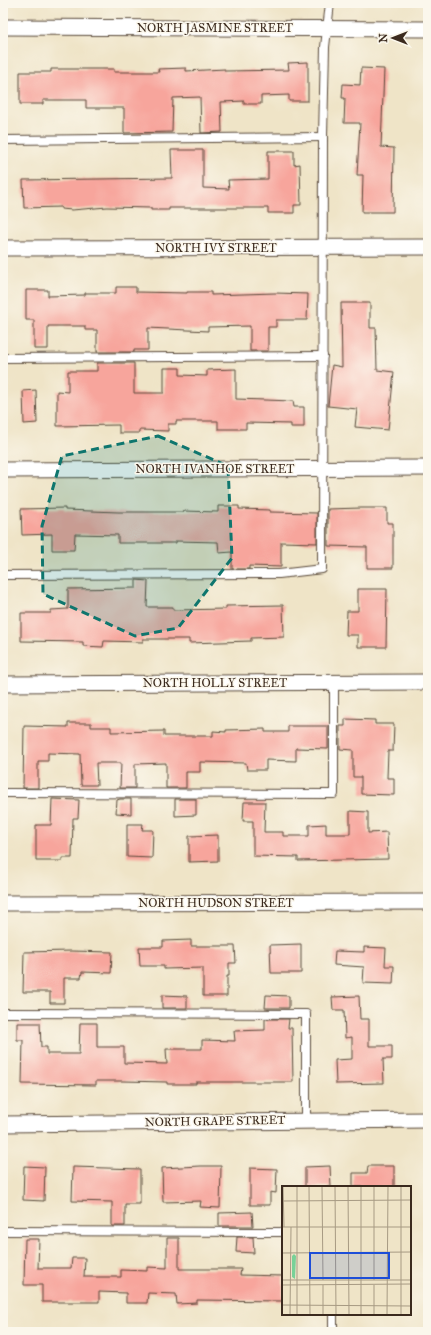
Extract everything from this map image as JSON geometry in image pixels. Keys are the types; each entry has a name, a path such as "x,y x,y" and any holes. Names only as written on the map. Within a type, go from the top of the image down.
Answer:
{"street":[{"name":"NORTH JASMINE STREET","path":"3,27 428,28"},
{"name":"NORTH IVY STREET","path":"3,248 428,247"},
{"name":"NORTH IVANHOE STREET","path":"3,470 428,468"},
{"name":"NORTH HOLLY STREET","path":"3,684 428,682"},
{"name":"NORTH HUDSON STREET","path":"3,903 428,902"},
{"name":"NORTH GRAPE STREET","path":"3,1124 428,1120"}],"lane":[{"path":"3,575 279,574 322,568 323,137 325,47 330,3"},
{"path":"3,140 323,137"},
{"path":"3,358 322,356"},
{"path":"3,793 334,794 334,682"},
{"path":"3,1013 306,1014 306,1120"},
{"path":"3,1231 282,1232"},
{"path":"333,1315 333,1332"}],"highlighted area":[{"path":"158,436 228,466 232,558 178,628 135,636 43,594 42,526 62,456"}],"building":[{"path":"308,62 308,101 289,101 289,95 261,96 261,104 244,104 244,101 221,102 222,132 201,133 200,97 173,98 172,132 124,133 124,108 86,108 86,100 43,100 43,104 20,104 20,72 51,72 51,69 114,69 114,72 159,72 158,69 186,68 186,71 225,69 225,71 289,70 288,63"},
{"path":"361,68 384,69 381,147 394,148 393,212 362,212 363,175 357,175 360,123 344,123 345,98 342,98 343,84 360,85"},
{"path":"171,150 203,150 203,188 229,189 228,180 268,179 268,151 294,151 294,165 300,164 301,205 294,205 294,213 268,213 268,208 169,208 169,210 151,210 151,208 107,207 72,210 61,209 61,207 24,208 23,180 172,178"},
{"path":"116,287 136,287 136,292 211,292 211,295 275,293 308,294 307,320 276,320 276,327 268,327 268,351 250,351 250,326 208,327 208,331 148,328 148,350 134,350 134,352 97,352 97,330 85,330 85,326 48,326 48,349 34,349 34,320 26,320 26,290 48,290 48,296 85,295 85,293 116,293"},
{"path":"341,303 370,303 370,328 376,328 377,370 394,372 388,430 355,427 357,409 328,406 332,365 342,367"},
{"path":"97,363 134,363 134,393 164,393 164,368 180,368 180,375 207,376 207,370 236,369 236,399 293,401 294,407 304,407 304,427 291,427 291,424 246,423 246,429 218,429 218,421 176,421 176,424 168,424 168,431 139,430 139,433 119,433 119,425 57,426 57,391 68,392 68,371 97,371"},
{"path":"36,390 37,423 24,424 23,391"},
{"path":"218,506 239,506 239,509 270,510 270,512 317,513 317,543 281,542 281,567 249,566 249,569 232,569 232,552 219,553 218,542 176,541 176,543 118,543 118,535 75,534 74,550 52,550 52,534 22,535 21,509 65,508 65,510 118,512 218,512"},
{"path":"387,508 387,523 393,523 393,568 367,568 367,547 328,546 328,509"},
{"path":"136,580 148,581 147,607 173,607 173,610 226,609 226,606 283,605 284,637 251,638 251,641 189,643 189,639 143,639 143,642 104,641 103,647 83,646 83,642 21,641 21,613 51,613 51,610 68,609 68,589 136,588"},
{"path":"358,589 387,589 386,647 358,647 358,635 346,635 347,611 358,611"},
{"path":"345,719 375,720 375,724 394,724 393,751 388,751 387,778 394,778 394,795 361,794 361,777 353,777 353,750 340,749 340,726 345,726"},
{"path":"68,723 91,723 91,727 111,727 111,732 164,731 164,736 213,736 213,731 226,732 226,730 265,729 265,732 288,732 288,726 328,726 328,749 296,748 296,761 266,760 266,770 247,770 246,763 200,762 200,772 186,772 186,788 166,788 166,763 135,764 135,788 120,788 121,763 96,763 97,785 81,785 80,754 48,753 48,761 38,761 38,788 23,788 24,726 68,727"},
{"path":"52,799 79,800 78,818 73,818 72,858 62,858 62,861 36,861 36,825 51,825"},
{"path":"131,799 131,814 116,813 117,800"},
{"path":"175,799 196,799 196,815 175,816"},
{"path":"244,802 265,802 264,832 283,832 283,836 309,836 309,825 326,824 326,834 350,834 350,811 368,812 368,833 387,832 388,859 298,861 298,857 253,856 253,821 243,821"},
{"path":"127,824 143,824 142,830 153,830 152,858 127,857"},
{"path":"218,835 218,861 189,862 189,836"},
{"path":"191,940 191,946 235,946 236,963 229,963 229,976 227,976 227,996 203,996 203,968 164,969 164,966 140,966 139,947 163,947 163,941"},
{"path":"301,944 301,973 271,973 270,945"},
{"path":"364,947 386,948 385,966 394,966 393,984 363,983 364,967 334,965 335,951 364,952"},
{"path":"24,952 112,952 111,973 82,972 81,978 64,978 64,1003 50,1003 50,992 23,992"},
{"path":"162,995 187,996 187,1008 162,1008"},
{"path":"266,995 289,996 289,1008 265,1008"},
{"path":"359,996 360,1019 369,1019 369,1046 392,1046 392,1059 383,1059 384,1083 336,1084 335,1060 352,1059 352,1037 345,1038 344,1010 333,1010 332,997"},
{"path":"265,1019 289,1019 288,1028 292,1028 293,1082 196,1082 196,1084 167,1084 167,1082 96,1081 96,1085 22,1084 23,1040 17,1040 17,1023 40,1023 41,1047 47,1047 47,1054 79,1054 80,1023 97,1023 97,1047 124,1047 124,1063 167,1064 166,1049 202,1049 202,1040 235,1041 234,1031 265,1030"},
{"path":"24,1166 45,1167 44,1201 23,1200"},
{"path":"221,1166 220,1208 200,1207 201,1201 163,1202 162,1168"},
{"path":"330,1166 331,1186 305,1186 305,1167"},
{"path":"368,1166 394,1166 394,1186 353,1186 353,1173 367,1173"},
{"path":"73,1167 140,1169 140,1204 125,1204 125,1226 112,1226 112,1202 72,1201"},
{"path":"250,1168 277,1169 276,1193 270,1192 270,1205 250,1205"},
{"path":"252,1212 253,1226 219,1226 219,1213"},
{"path":"237,1237 253,1237 254,1253 236,1252"},
{"path":"167,1238 179,1238 179,1269 241,1269 240,1275 282,1276 282,1301 197,1300 197,1303 177,1304 176,1294 148,1293 147,1303 126,1303 126,1293 99,1292 99,1302 42,1302 42,1285 24,1285 25,1239 39,1239 38,1268 71,1268 72,1258 85,1258 84,1277 121,1277 121,1270 147,1271 147,1267 167,1268"}]}
